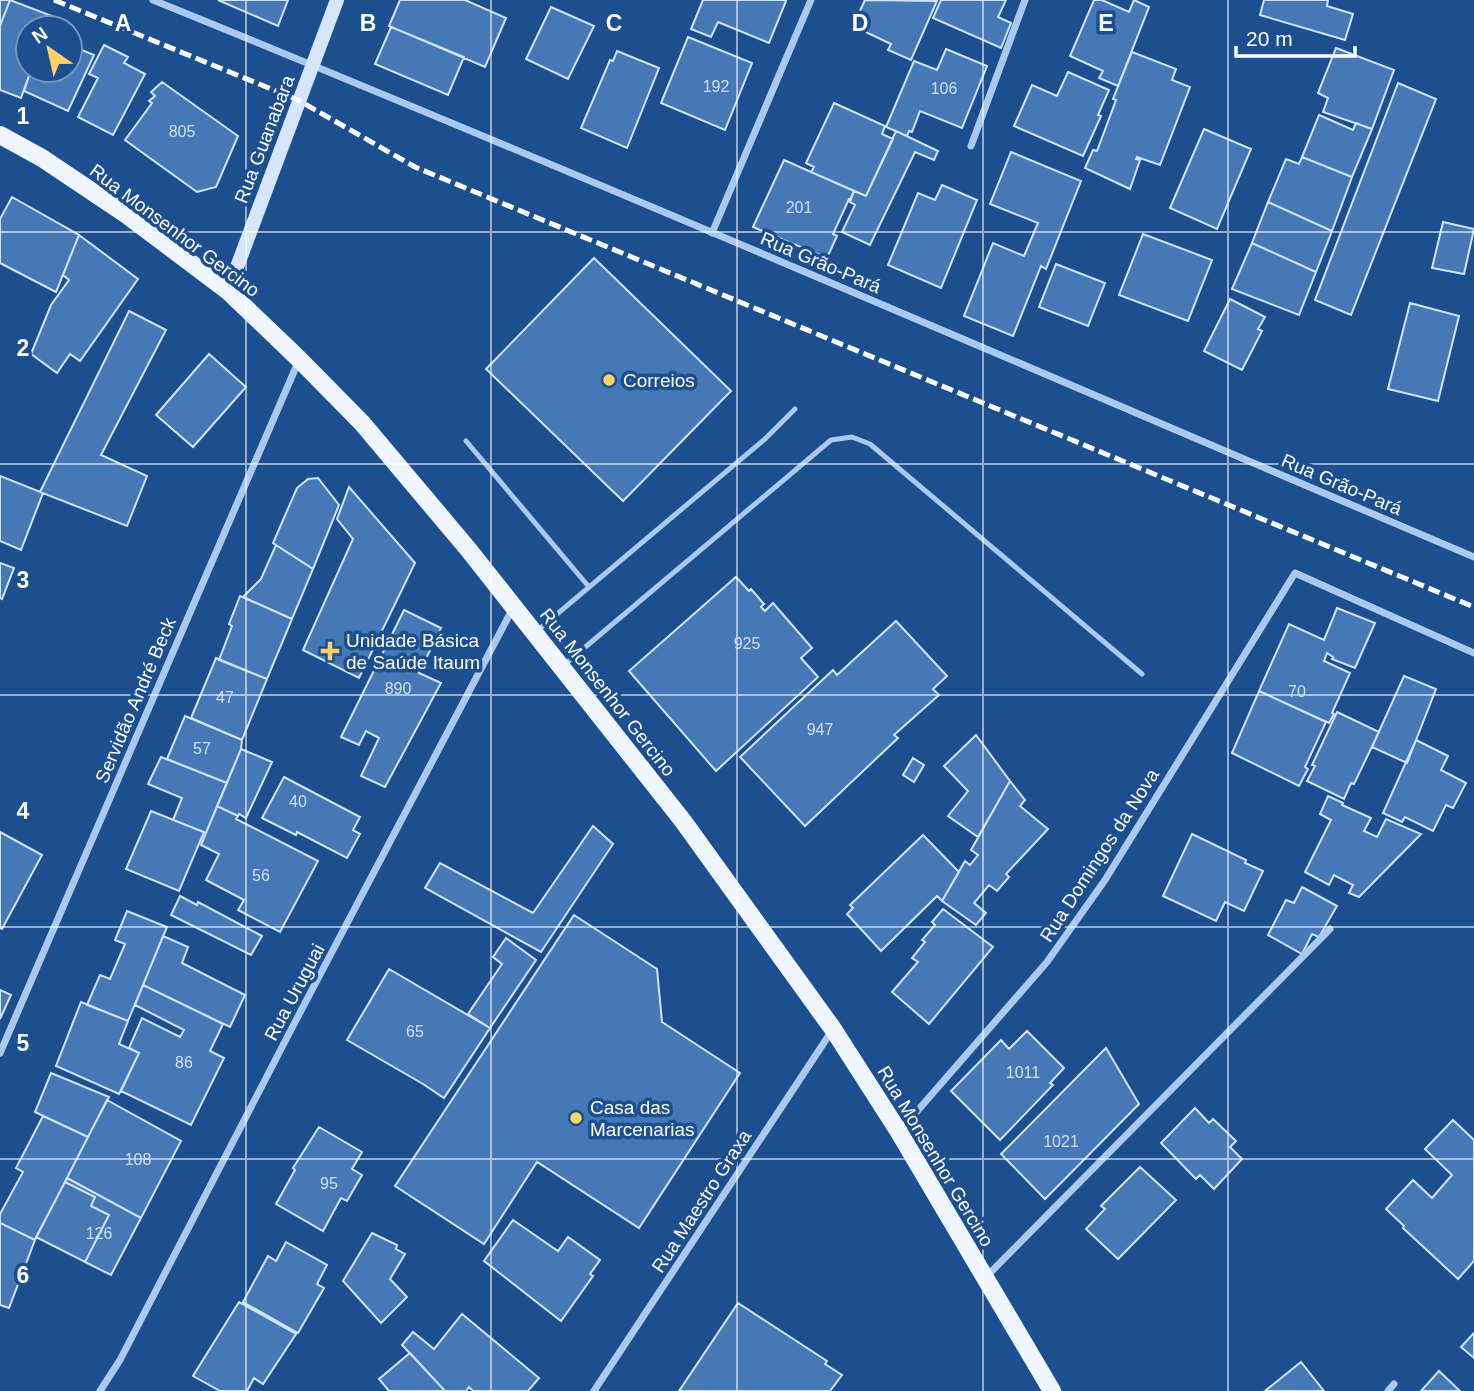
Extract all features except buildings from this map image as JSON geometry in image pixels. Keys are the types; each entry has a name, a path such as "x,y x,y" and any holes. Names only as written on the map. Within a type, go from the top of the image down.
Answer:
{"main road":[{"name":"Rua Guanabara","path":"228,291 337,0"},
{"name":"Rua Monsenhor Gercino","path":"0,135 42,158 127,215 228,291 362,424 468,548 683,821 833,1029 899,1132 1052,1391"}],"street":[{"name":"Rua Grão-Pará","path":"153,0 712,233 1474,557"},
{"path":"712,233 811,0"},
{"path":"971,146 1025,0"},
{"name":"Servidão André Beck","path":"0,1053 299,359"},
{"name":"Rua Domingos da Nova","path":"899,1132 1055,952 1105,880 1295,573 1474,653"},
{"name":"Rua Uruguai","path":"100,1391 120,1360 514,607"},
{"path":"985,1278 1330,929"},
{"name":"Rua Maestro Graxa","path":"594,1391 833,1029"},
{"path":"1388,1391 1394,1384"}],"lane":[{"path":"534,633 766,438 795,409"},
{"path":"561,667 831,440 852,437 870,444 1142,674"},
{"path":"466,441 589,587"}],"railway":[{"path":"54,0 298,100 415,167 1474,607"}],"place":[{"name":"Correios","path":"609,380"},
{"name":"Unidade Básica de Saúde Itaum","path":"330,651"},
{"name":"Casa das Marcenarias","path":"576,1118"}]}
